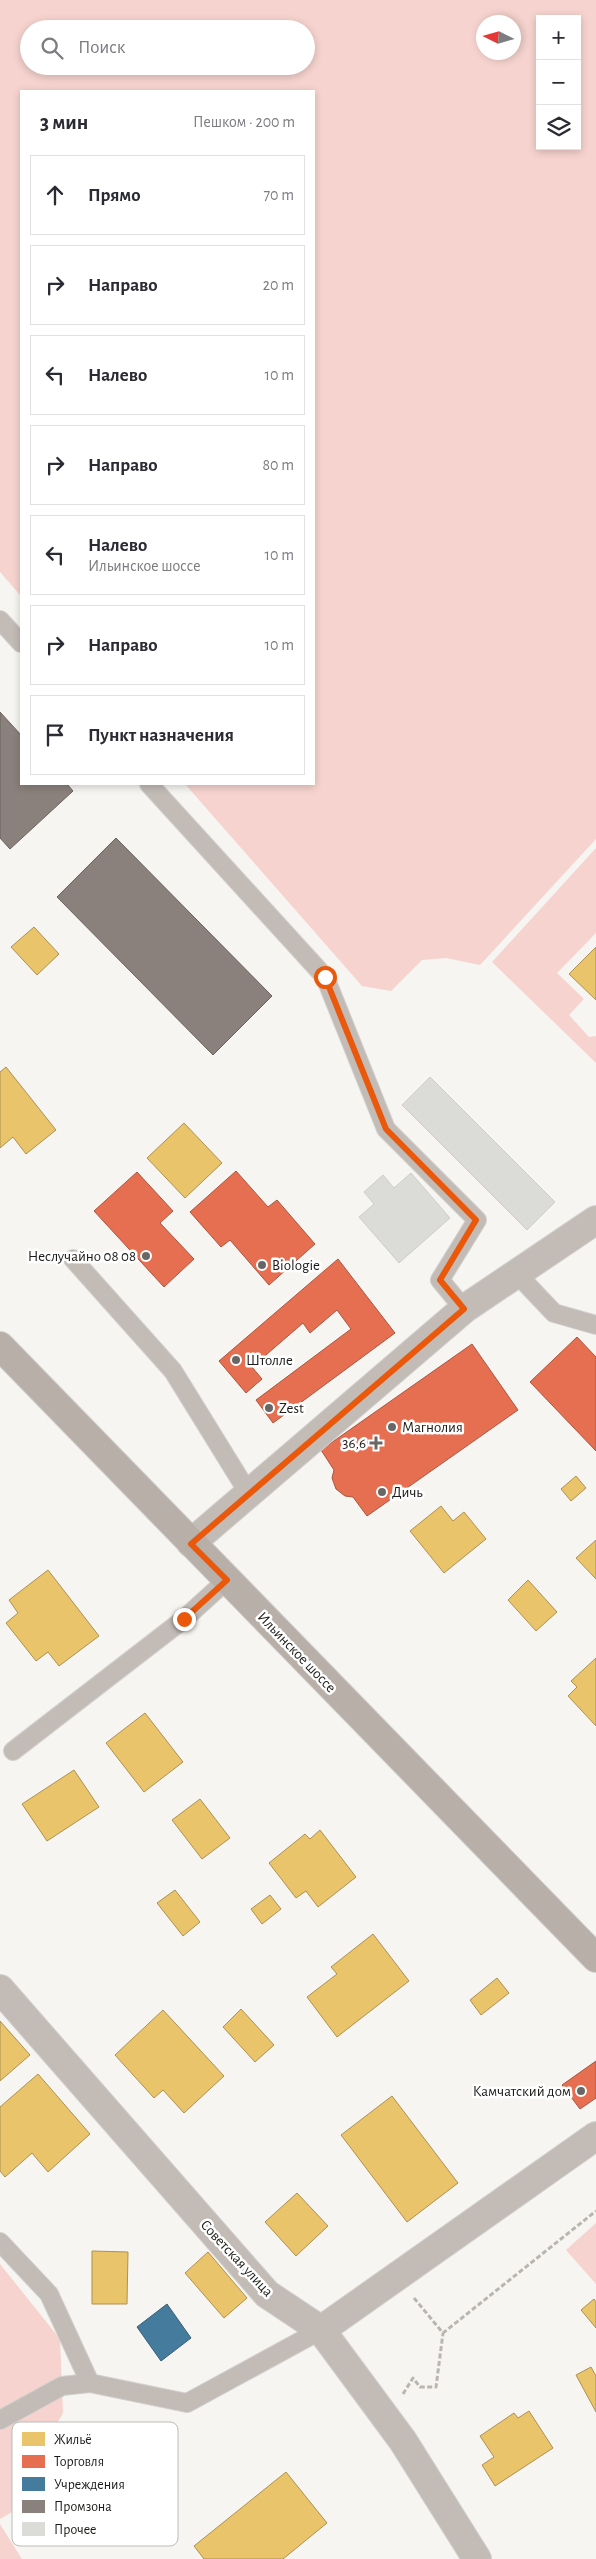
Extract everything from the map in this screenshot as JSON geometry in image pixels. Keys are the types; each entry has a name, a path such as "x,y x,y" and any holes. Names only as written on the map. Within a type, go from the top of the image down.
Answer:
{"main road":[{"name":"Ильинское шоссе","path":"0,1346 596,1958"}],"street":[{"path":"191,1544 464,1309 596,1220"},
{"name":"Советская улица","path":"0,1989 267,2294 321,2330 403,2440 477,2559"},
{"path":"321,2330 596,2136"}],"lane":[{"path":"0,620 20,642"},
{"path":"150,785 325,977 386,1129 476,1220 440,1280 464,1309"},
{"path":"73,1259 173,1371 249,1494"},
{"path":"517,1274 554,1313 596,1325"},
{"path":"13,1751 184,1619 227,1580"},
{"path":"0,2242 48,2294 90,2383"},
{"path":"0,2420 62,2386 90,2383 187,2403 321,2330"}],"path":[{"path":"387,2420 413,2378 420,2387 436,2387 442,2333 596,2211"},
{"path":"396,2277 442,2333"}],"shaded area":[{"path":"0,0 596,0 596,839 480,965 446,958 422,960 391,991 362,986 186,785 315,785 315,90 20,90 20,595 0,572"},
{"path":"596,848 596,933 557,973 584,999 569,1015 589,1037 596,1036 596,1063 492,962"},
{"path":"596,2223 596,2284 566,2250"},
{"path":"0,2264 60,2339 63,2413 58,2422 12,2422 12,2512 0,2519"},
{"path":"0,2524 12,2546 22,2559 0,2559"}],"building: Жильё":[{"path":"34,927 59,954 37,975 11,947"},
{"path":"596,947 596,1000 569,974"},
{"path":"6,1067 56,1130 26,1154 13,1137 0,1148 0,1072"},
{"path":"184,1123 222,1163 185,1198 147,1158"},
{"path":"576,1476 586,1488 571,1501 561,1489"},
{"path":"441,1506 453,1521 464,1512 486,1539 444,1573 410,1531"},
{"path":"596,1540 596,1579 576,1558"},
{"path":"48,1570 99,1636 59,1666 48,1652 36,1661 6,1623 18,1613 9,1600"},
{"path":"528,1580 557,1612 536,1631 508,1600"},
{"path":"596,1658 596,1726 568,1696 577,1687 571,1681"},
{"path":"145,1713 183,1762 144,1792 106,1743"},
{"path":"74,1770 99,1807 47,1841 22,1804"},
{"path":"200,1799 230,1838 202,1859 172,1820"},
{"path":"320,1830 356,1877 318,1907 306,1891 296,1898 269,1863 305,1834 310,1839"},
{"path":"175,1890 200,1922 183,1936 157,1903"},
{"path":"270,1895 281,1909 262,1924 251,1909"},
{"path":"373,1934 409,1981 337,2037 307,1997 337,1974 331,1967"},
{"path":"497,1978 509,1993 481,2015 470,2000"},
{"path":"241,2009 274,2045 255,2062 223,2027"},
{"path":"163,2010 224,2076 184,2113 163,2090 154,2098 115,2055"},
{"path":"0,2021 30,2055 0,2081"},
{"path":"38,2074 90,2134 48,2172 32,2153 5,2177 0,2171 0,2107"},
{"path":"392,2096 458,2183 407,2222 341,2135"},
{"path":"297,2193 328,2226 296,2256 265,2222"},
{"path":"92,2251 128,2252 127,2304 92,2304"},
{"path":"208,2252 247,2298 224,2318 185,2273"},
{"path":"594,2299 596,2302 596,2328 581,2310"},
{"path":"591,2367 596,2376 596,2412 576,2375"},
{"path":"529,2411 553,2448 495,2486 482,2465 494,2457 480,2436 514,2413 518,2418"},
{"path":"286,2472 327,2523 283,2559 204,2559 194,2546"}],"building: Торговля":[{"path":"236,1171 268,1207 277,1200 315,1244 269,1285 230,1240 221,1247 190,1212"},
{"path":"137,1172 173,1211 160,1223 194,1259 164,1287 94,1211"},
{"path":"338,1259 395,1333 273,1423 256,1400 351,1329 337,1310 310,1333 303,1323 252,1367 262,1379 246,1393 219,1361"},
{"path":"577,1337 596,1357 596,1451 530,1382"},
{"path":"472,1344 518,1410 367,1516 353,1497 345,1496 336,1489 332,1478 334,1470 321,1450"},
{"name":"Камчатский дом","path":"596,2061 596,2098 580,2109 562,2085"}],"building: Учреждения":[{"path":"167,2304 191,2338 161,2361 137,2327"}],"building: Промзона":[{"path":"0,712 20,734 20,785 68,785 73,791 10,849 0,838"},
{"path":"116,838 272,996 213,1055 57,897"}],"building: Прочее":[{"path":"430,1077 555,1202 527,1230 402,1105"},
{"path":"411,1173 450,1218 399,1263 359,1217 374,1204 364,1192 383,1175 394,1188"}],"place":[{"name":"Неслучайно 08 08","path":"146,1256"},
{"name":"Biologie","path":"262,1265"},
{"name":"Штолле","path":"236,1360"},
{"name":"Zest","path":"269,1408"},
{"name":"Магнолия","path":"392,1427"},
{"name":"36,6","path":"376,1443"},
{"name":"Дичь","path":"382,1492"},
{"name":"Камчатский дом","path":"581,2091"}],"route":[{"path":"184,1619 227,1580 191,1544 464,1309 440,1280 476,1220 386,1129 325,977"}]}
